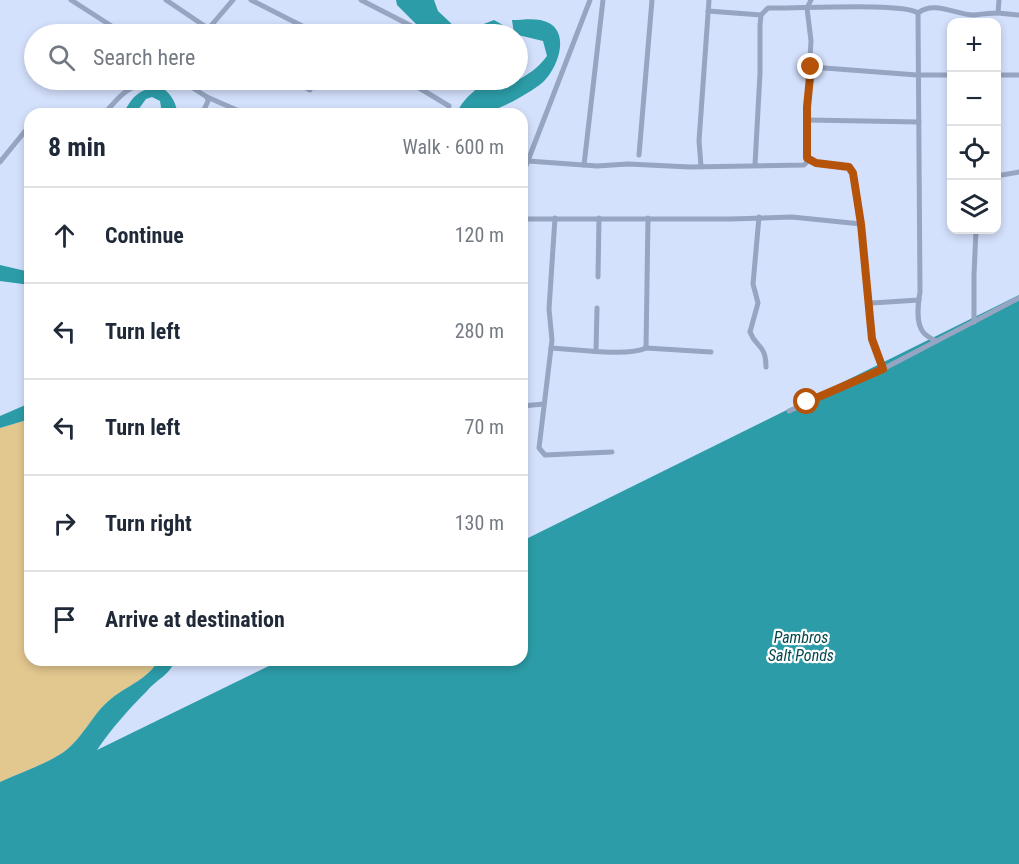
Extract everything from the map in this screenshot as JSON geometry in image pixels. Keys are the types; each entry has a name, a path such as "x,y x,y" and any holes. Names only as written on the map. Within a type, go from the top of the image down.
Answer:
{"street":[{"path":"71,0 108,24"},
{"path":"166,0 195,24"},
{"path":"213,24 233,0"},
{"path":"251,0 298,24"},
{"path":"360,0 407,24"},
{"path":"590,0 528,161 584,165 628,164 690,167 804,165 809,160"},
{"path":"584,165 603,0"},
{"path":"639,155 652,0"},
{"path":"701,166 699,141 709,0"},
{"path":"767,0 768,9"},
{"path":"811,0 807,8 811,27 807,155 809,160 816,163 849,167 852,170 861,224 872,339 883,369"},
{"path":"998,13 999,0"},
{"path":"936,341 923,333 920,324 918,13 923,8 934,6 972,15 998,13 1019,15"},
{"path":"708,11 761,15 768,9 807,8 908,9 918,13"},
{"path":"755,165 761,15"},
{"path":"811,67 947,75"},
{"path":"1001,75 1019,75"},
{"path":"110,108 127,90"},
{"path":"196,90 232,108"},
{"path":"423,90 449,106"},
{"path":"205,108 207,97"},
{"path":"808,120 918,122"},
{"path":"0,162 24,132"},
{"path":"1001,175 1019,172"},
{"path":"759,217 753,284 758,303 750,332 765,352 766,367"},
{"path":"528,219 792,217 861,224"},
{"path":"555,218 549,309 551,348 539,448 542,454 612,452"},
{"path":"598,277 599,218"},
{"path":"646,348 648,218"},
{"path":"974,322 976,234"},
{"path":"789,411 883,369 1019,298"},
{"path":"869,302 919,300"},
{"path":"596,351 597,308"},
{"path":"551,348 596,351 638,351 646,348 711,352"},
{"path":"528,405 544,404"}],"shaded area":[{"path":"24,421 24,666 154,666 144,677 105,705 67,749 45,763 0,782 0,428"}],"water":[{"path":"396,0 434,0 438,11 452,24 416,24 397,5"},
{"path":"494,20 501,24 484,24"},
{"path":"512,20 540,20 556,29 560,44 552,70 542,83 504,106 460,108 476,90 528,90 528,74 547,56 543,41 528,37 528,24 513,24"},
{"path":"145,90 164,90 172,97 176,108 161,108 160,101 152,97 146,99 139,108 127,108 136,95"},
{"path":"0,265 24,271 24,284 0,281"},
{"name":"Pambros Salt Ponds","path":"1019,295 1019,864 0,864 0,782 45,763 67,749 105,705 144,677 154,666 172,666 127,712 97,750 269,666 528,666 528,538"},
{"path":"24,406 24,421 0,428 0,416"}],"route":[{"path":"807,402 883,369 872,339 864,248 852,170 849,167 812,162 807,158 807,107 811,67"}]}
